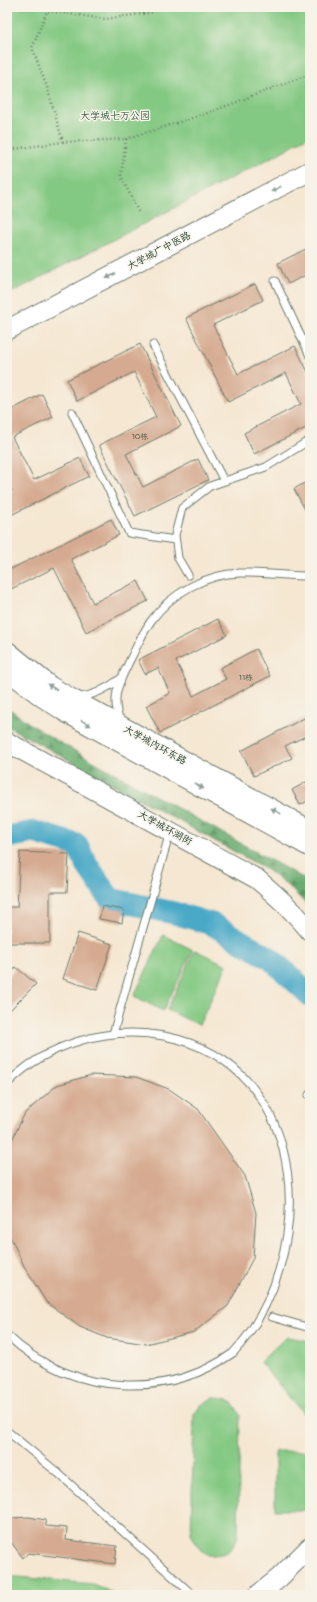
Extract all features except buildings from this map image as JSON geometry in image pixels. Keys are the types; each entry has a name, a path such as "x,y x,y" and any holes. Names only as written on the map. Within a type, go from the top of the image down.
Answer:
{"main road":[{"name":"大学城广中医路","path":"7,330 310,171"},
{"name":"大学城广中医路","path":"7,344 310,185"},
{"name":"大学城内环东路","path":"7,651 50,686 123,728 305,825"},
{"name":"大学城内环东路","path":"7,670 42,697 67,713 310,846"},
{"name":"大学城环湖街","path":"7,742 256,879 277,895 310,931"},
{"path":"258,1595 279,1578 310,1548"}],"lane":[{"path":"275,281 310,356"},
{"path":"153,345 224,482"},
{"path":"72,412 129,533 176,540"},
{"path":"188,575 178,558 175,535 182,508 210,486 266,467 310,440"},
{"path":"123,728 118,716 116,704 116,691 120,679 152,620 171,600 196,584 224,575 239,573 310,576"},
{"path":"69,697 83,697 90,695 108,687 120,679"},
{"path":"113,1034 170,831"},
{"path":"7,1084 28,1066 57,1049 85,1039 113,1034 138,1033 161,1036 197,1046 214,1054 249,1077 265,1094"},
{"path":"272,1316 310,1328"},
{"path":"7,1335 40,1360 67,1373 100,1383 134,1385 168,1382 197,1373 227,1357 256,1334"},
{"path":"7,1431 58,1473 193,1595"}],"path":[{"path":"63,142 47,87 32,48 47,11 106,19 154,12 157,7"},
{"path":"7,150 63,142 126,139 204,114 310,74"},
{"path":"126,139 121,176 138,213"}],"green space":[{"name":"大学城七万公园","path":"7,7 310,7 310,135 276,155 7,295"},
{"path":"7,707 52,738 310,882 310,908 289,887 264,868 7,726"},
{"path":"163,935 193,950 163,1011 134,996"},
{"path":"195,950 227,965 199,1025 167,1010"},
{"path":"288,1337 310,1341 310,1422 260,1362"},
{"path":"212,1398 230,1401 233,1403 240,1415 238,1536 233,1546 227,1552 208,1555 198,1547 191,1534 194,1415 201,1405"},
{"path":"275,1451 310,1451 310,1510 275,1510"},
{"path":"7,1576 93,1584 117,1595 7,1595"}],"waterway":[{"path":"7,837 34,832 77,845 87,865 110,899 174,913 212,924 270,958 310,995"}]}
